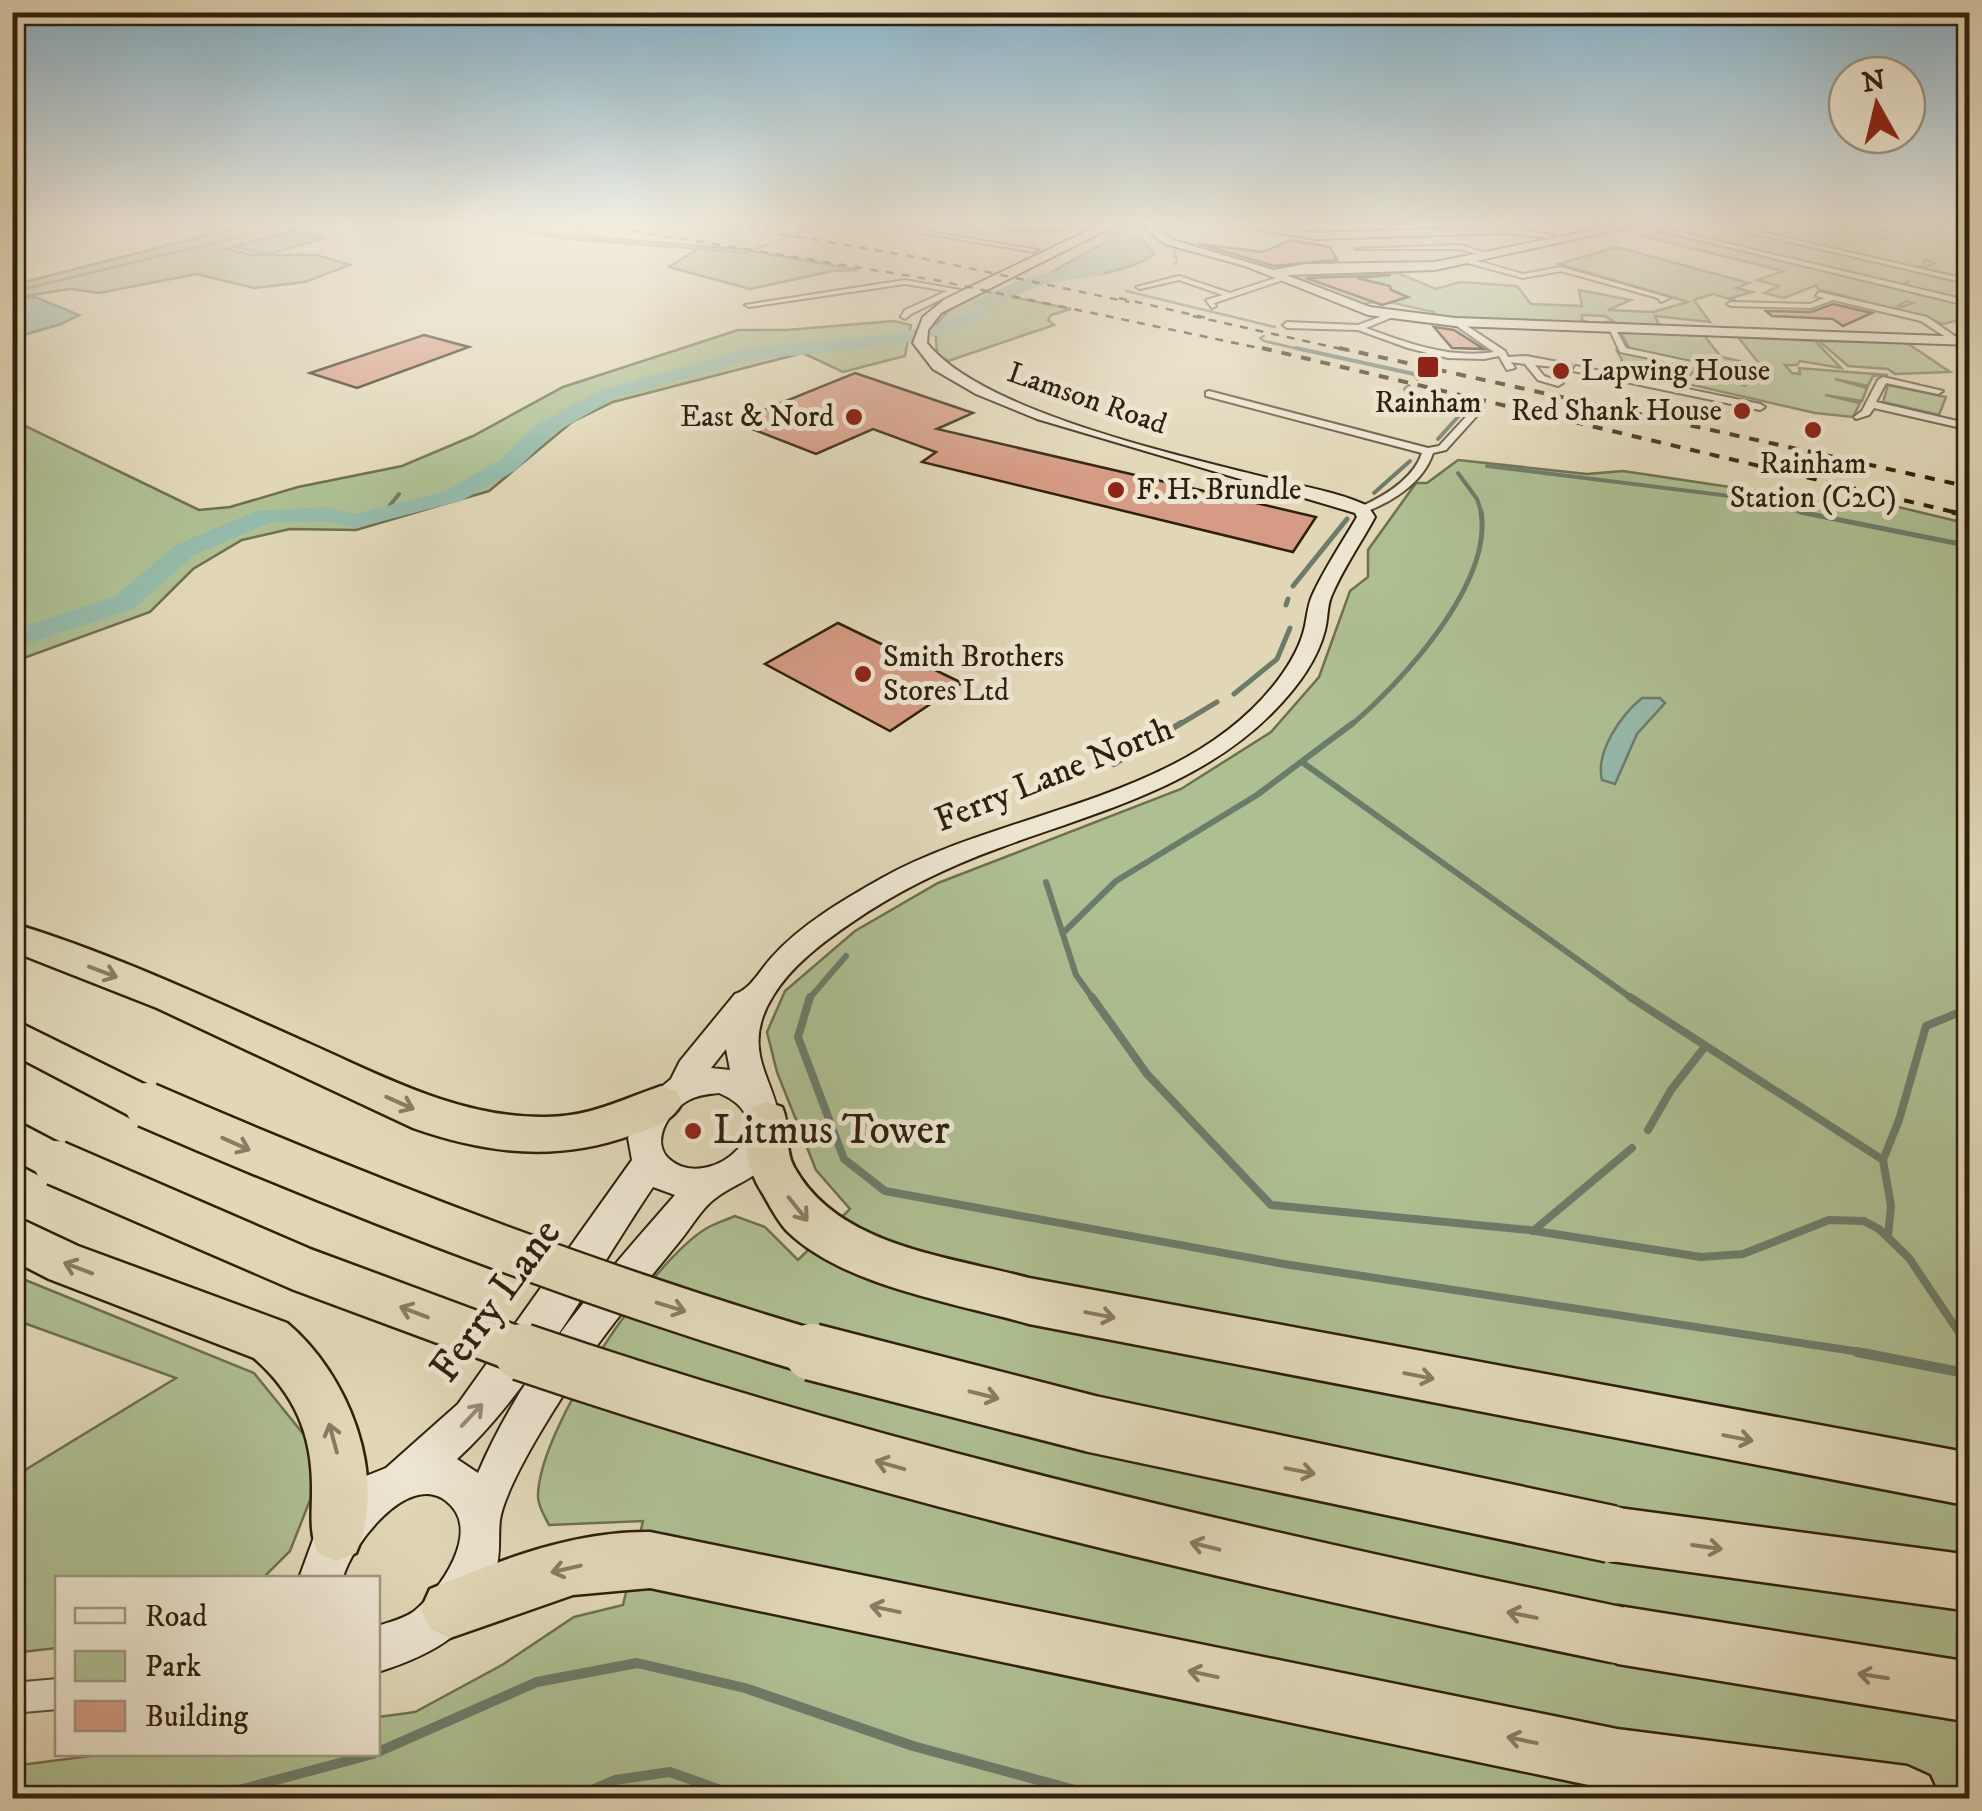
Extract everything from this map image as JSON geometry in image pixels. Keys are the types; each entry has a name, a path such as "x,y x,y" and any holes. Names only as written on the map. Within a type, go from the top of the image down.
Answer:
{"highway":[{"path":"12,936 170,998 428,1115 468,1128 501,1135 567,1134 623,1124 672,1096"},
{"path":"12,1035 147,1105 279,1162 582,1280 837,1358 1232,1458 1611,1534 1970,1583"},
{"path":"760,1106 770,1168 803,1217 848,1248 879,1260 1029,1301 1878,1466 1970,1480"},
{"path":"12,1138 56,1163 229,1240 450,1326 706,1412 997,1496 1313,1573 1618,1635 1970,1692"},
{"path":"12,1236 65,1263 270,1340 292,1355 323,1405 336,1445 342,1494 323,1559"},
{"path":"450,1609 550,1572 626,1558 650,1560 1617,1760 1907,1798"}],"street":[{"path":"905,317 917,308"},
{"path":"894,317 905,317 924,329 949,308"},
{"path":"1359,308 1456,322 1964,341"},
{"path":"1877,308 1924,319 1964,341"},
{"path":"1360,328 1390,315"},
{"path":"1456,322 1506,360"},
{"path":"1286,325 1360,328 1439,354 1555,364"},
{"path":"1611,328 1623,350 1726,371"},
{"name":"Lamson Road","path":"924,329 936,368 996,397 1199,467 1362,510"},
{"path":"1526,359 1542,378 1558,383"},
{"path":"1576,369 1760,407"},
{"path":"1859,417 1872,404 1883,380 1938,391"},
{"path":"1209,394 1428,451 1442,448 1478,408"},
{"path":"1872,404 1970,427"},
{"path":"1362,510 1392,494 1424,464 1428,451"},
{"name":"Ferry Lane North","path":"760,1106 741,1072 741,1040 745,1020 777,964 927,866 1152,782 1186,766 1231,736 1287,684 1303,662 1320,614 1320,599 1366,517 1362,510"},
{"name":"Ferry Lane North","path":"672,1096 739,1008 759,992"},
{"path":"481,1515 508,1446 534,1400 598,1312 706,1184 744,1167 765,1136 760,1106 721,1080 672,1096 644,1132 650,1162 672,1181 706,1184"},
{"name":"Ferry Lane","path":"323,1559 377,1493 400,1480 472,1418 650,1162"},
{"path":"384,1648 425,1632 450,1609 467,1586 483,1536 474,1496 461,1483 443,1476 423,1475 400,1480"},
{"path":"12,1698 55,1694"}],"green space":[{"path":"954,308 1071,309 1051,315 1048,320 1054,325 948,361 937,354 935,326"},
{"path":"1414,308 1614,308 1608,310 1653,312 1699,308 1710,322 1655,316 1659,325 1608,325 1606,322 1613,321 1605,316 1582,315 1582,320 1592,324 1435,316 1434,312"},
{"path":"1969,308 1969,317 1944,324 1896,309"},
{"path":"894,321 911,325 905,356 843,372 803,353 613,402 572,422 489,491 356,530 290,529 242,540 193,569 150,612 13,662 13,420 199,510 230,507 298,487 402,466 473,436 563,387 738,330"},
{"path":"1620,331 1703,334 1721,357 1761,366 1738,337 1815,341 1841,368 1800,361 1797,365 1785,365 1792,373 1800,374 1799,368 1888,375 1873,376 1868,386 1835,379 1867,388 1862,401 1825,395 1860,403 1853,417 1815,413 1688,384 1700,368 1746,386 1736,377 1739,372 1767,373 1755,368 1738,371 1630,349"},
{"path":"1819,341 1907,343 1950,372 1895,374 1888,369 1848,366"},
{"path":"1617,351 1696,367 1684,384 1614,371 1622,360"},
{"path":"1888,385 1946,397 1939,415 1883,402"},
{"path":"1458,460 1587,474 1623,471 1856,506 1869,500 1969,524 1969,1798 13,1798 12,1766 90,1756 380,1756 380,1717 415,1712 502,1665 574,1617 623,1605 643,1521 549,1525 538,1500 543,1468 576,1392 629,1310 684,1246 707,1228 735,1216 765,1227 798,1260 850,1209 816,1170 777,1072 767,1032 785,991 855,931 938,883 1181,789 1271,732 1319,677 1350,591 1368,577 1368,550 1416,483 1427,483"},
{"path":"13,1275 254,1373 309,1441 312,1495 290,1551 265,1576 55,1576 55,1648 13,1653 12,1478 176,1378 13,1319"}],"shaded area":[{"path":"13,308 61,308 79,315 61,324 13,338"},
{"path":"1642,698 1660,698 1665,703 1637,734 1615,784 1602,780 1606,746 1626,714"}],"building":[{"path":"1848,308 1872,313 1843,326 1833,319 1772,316 1766,311"},
{"path":"1434,327 1454,330 1484,349 1452,348"},
{"path":"424,335 469,347 357,388 310,373"},
{"path":"855,373 973,413 937,429 1316,517 1293,552 922,462 936,452 873,429 816,454 734,422"},
{"name":"Smith Brothers Stores Ltd","path":"838,623 962,683 890,731 765,664"}],"waterway":[{"path":"12,641 125,602 185,550 265,516 326,514 355,521 453,496 508,465 545,429 608,394 749,354 897,339 945,328 969,319 980,308"},
{"path":"1194,308 1275,327"},
{"path":"1264,336 1260,338 1264,341 1307,351"},
{"path":"1296,348 1414,374 1418,379"},
{"path":"1409,386 1405,389 1408,392 1466,408 1438,439"},
{"path":"1374,493 1410,461"},
{"path":"1487,466 1746,498 1810,514"},
{"path":"1458,473 1477,499 1482,514"},
{"path":"383,514 399,494"},
{"path":"1350,726 1394,685 1458,600 1473,570 1481,540 1481,512"},
{"path":"1800,512 1810,514"},
{"path":"1810,514 1970,546"},
{"path":"1293,586 1347,519"},
{"path":"1286,605 1288,599"},
{"path":"1234,694 1277,659 1290,628"},
{"path":"1177,726 1217,702"},
{"path":"1114,764 1181,723"},
{"path":"1063,933 1116,881 1257,795 1353,723"},
{"path":"1302,762 1634,1000"},
{"path":"1046,882 1076,975 1094,1000"},
{"path":"810,998 846,956"},
{"path":"1092,997 1147,1074 1271,1205 1533,1231"},
{"path":"1630,997 1883,1160"},
{"path":"810,998 798,1037 844,1159 885,1191 1284,1264 1873,1354"},
{"path":"1883,1160 1899,1120 1926,1026 1970,1008"},
{"path":"1648,1130 1671,1090 1704,1048"},
{"path":"1533,1231 1632,1148"},
{"path":"1883,1160 1891,1206 1888,1236"},
{"path":"1533,1231 1701,1257 1743,1254 1829,1220 1864,1221 1879,1229 1909,1258 1970,1349"},
{"path":"1857,1352 1970,1374"},
{"path":"380,1751 537,1682 637,1663 745,1688 913,1746 1104,1798"},
{"path":"209,1798 366,1756"},
{"path":"573,1798 615,1780 670,1772 743,1798"}],"tunnel":[{"path":"1555,364 1576,369"}],"railway":[{"path":"1066,308 1273,351"},
{"path":"1161,308 1207,318"},
{"path":"1193,316 1350,351"},
{"path":"1262,348 1962,514"},
{"path":"1339,348 1970,487"},
{"path":"1952,512 1970,516"}],"place":[{"name":"Rainham","path":"1428,367"},
{"name":"Lapwing House","path":"1561,371"},
{"name":"Red Shank House","path":"1742,411"},
{"name":"East & Nord","path":"854,417"},
{"name":"Rainham Station (C2C)","path":"1813,430"},
{"name":"F. H. Brundle","path":"1116,490"},
{"name":"Smith Brothers Stores Ltd","path":"863,674"},
{"name":"Litmus Tower","path":"693,1131"}]}
